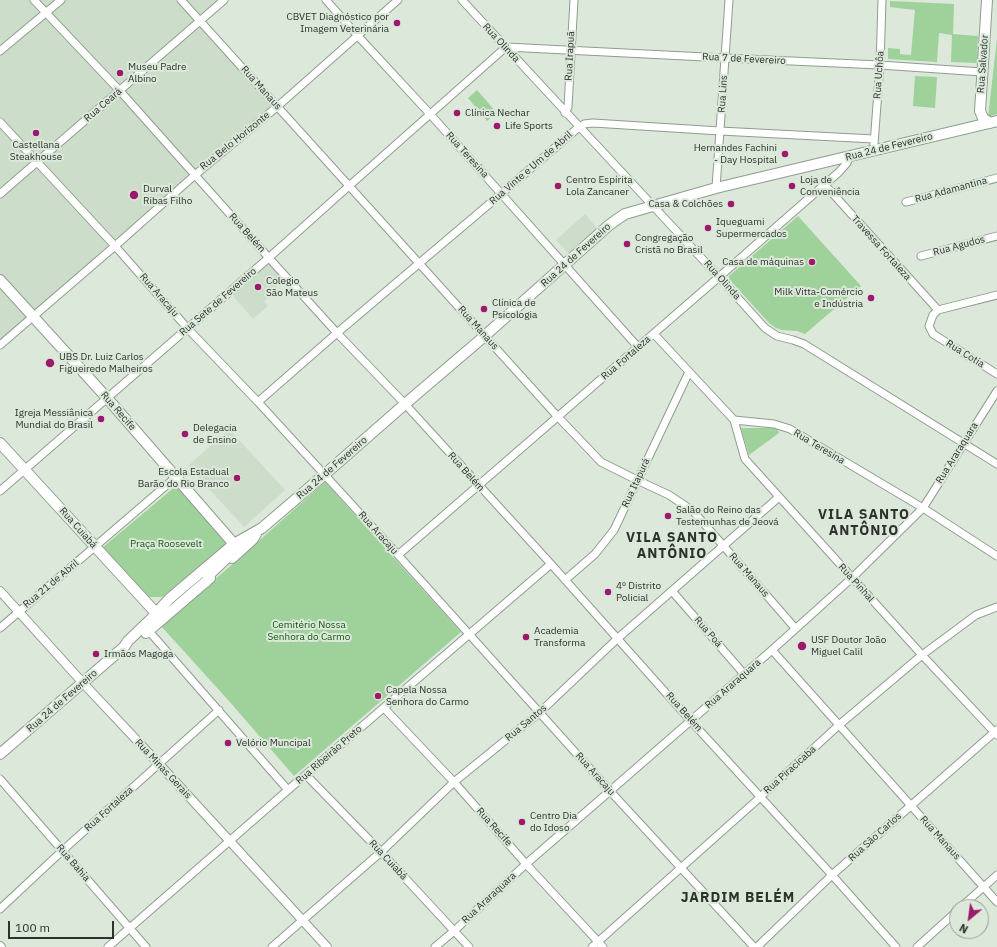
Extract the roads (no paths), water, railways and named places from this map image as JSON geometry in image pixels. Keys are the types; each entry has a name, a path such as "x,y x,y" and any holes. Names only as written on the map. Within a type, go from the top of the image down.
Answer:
{"main road":[{"name":"Rua Salvador","path":"980,111 988,0"},
{"path":"980,111 983,118 994,122"},
{"path":"967,128 975,121 980,111"},
{"name":"Rua 24 de Fevereiro","path":"124,647 131,644 206,582 253,539 262,528 485,336 608,226 625,214 716,188 994,122"},
{"name":"Rua Recife","path":"0,280 107,398 234,544"},
{"name":"Rua Cuiabá","path":"0,443 145,602 154,616"},
{"name":"Rua 24 de Fevereiro","path":"0,754 124,647 128,641 169,600 234,544 262,528"},
{"path":"206,582 210,574 232,553 234,544"},
{"path":"145,602 185,599"},
{"path":"148,630 148,626 154,616"}],"street":[{"name":"Rua Belém","path":"34,0 120,91 269,258 551,564 896,947"},
{"path":"0,52 61,0"},
{"name":"Rua Manaus","path":"181,0 558,417 601,462 669,495 693,511 795,628"},
{"name":"Rua Ceará","path":"0,194 224,0"},
{"name":"Rua Teresina","path":"326,0 638,347"},
{"name":"Rua Belo Horizonte","path":"0,345 195,175 278,106 398,0"},
{"name":"Rua Olinda","path":"462,0 765,328 777,336 804,344 997,464"},
{"name":"Rua Irapuã","path":"565,112 568,107 574,0"},
{"name":"Rua Lins","path":"716,188 729,0"},
{"name":"Rua Uchôa","path":"873,151 880,65 882,0"},
{"name":"Rua 7 de Fevereiro","path":"506,47 880,65 982,72"},
{"name":"Rua Sete de Fevereiro","path":"0,491 269,258 506,47"},
{"name":"Rua Aracaju","path":"0,122 398,555 610,791 755,947"},
{"name":"Rua Vinte e Um de Abril","path":"258,402 338,332 584,124 593,123 874,139"},
{"name":"Rua Fortaleza","path":"398,555 840,172 847,163 849,157"},
{"name":"Rua Adamantina","path":"906,202 997,178"},
{"name":"Travessa Fortaleza","path":"824,185 938,310"},
{"name":"Rua Agudos","path":"921,256 997,236"},
{"path":"938,310 997,295"},
{"name":"Rua Cotia","path":"938,310 929,326 932,334 997,374"},
{"path":"654,334 734,420"},
{"name":"Rua Itapurá","path":"565,580 595,554 614,530 689,372"},
{"name":"Rua Araraquara","path":"434,947 454,931 526,864 772,650 852,578 923,508 997,391"},
{"name":"Rua Teresina","path":"734,420 774,424 790,429 923,508 997,556"},
{"name":"Rua Pinhal","path":"734,420 744,459 922,655 996,732"},
{"name":"Rua 21 de Abril","path":"0,628 176,477"},
{"name":"Rua Santos","path":"272,947 381,852 454,782 539,713 617,639 779,498"},
{"name":"Rua Ribeirão Preto","path":"108,947 468,634 551,564"},
{"name":"Rua Minas Gerais","path":"0,591 327,947"},
{"name":"Rua Poá","path":"672,591 744,674"},
{"name":"Rua Piracicaba","path":"592,947 601,944 681,868 839,726 922,655 976,615 997,607"},
{"path":"148,630 288,790"},
{"name":"Rua Manaus","path":"772,650 997,902"},
{"name":"Rua Recife","path":"384,708 454,782 526,864 601,944"},
{"name":"Rua Fortaleza","path":"0,909 62,851 219,710"},
{"name":"Rua São Carlos","path":"755,947 832,875 996,732"},
{"name":"Rua Cuiabá","path":"306,775 381,852 469,947"},
{"name":"Rua Bahia","path":"0,780 146,947"},
{"path":"970,899 997,875"},
{"path":"917,947 949,918"}],"place":[{"name":"CBVET Diagnóstico por Imagem Veterinária","path":"397,23"},
{"name":"Museu Padre Albino","path":"120,73"},
{"name":"Clínica Nechar","path":"457,113"},
{"name":"Life Sports","path":"497,126"},
{"name":"Castellana Steakhouse","path":"36,133"},
{"name":"Hernandes Fachini - Day Hospital","path":"785,154"},
{"name":"Centro Espírita Lola Zancaner","path":"558,186"},
{"name":"Loja de Conveniência","path":"792,186"},
{"name":"Durval Ribas Filho","path":"134,195"},
{"name":"Casa & Colchões","path":"731,204"},
{"name":"Iqueguami Supermercados","path":"708,228"},
{"name":"Congregação Cristã no Brasil","path":"627,244"},
{"name":"Casa de máquinas","path":"812,262"},
{"name":"Colegio São Mateus","path":"258,287"},
{"name":"Milk Vitta-Comércio e Indústria","path":"871,298"},
{"name":"Clínica de Psicologia","path":"484,309"},
{"name":"UBS Dr. Luiz Carlos Figueiredo Malheiros","path":"50,363"},
{"name":"Igreja Messiânica Mundial do Brasil","path":"101,419"},
{"name":"Delegacia de Ensino","path":"185,434"},
{"name":"Escola Estadual Barão do Rio Branco","path":"237,478"},
{"name":"Salão do Reino das Testemunhas de Jeová","path":"668,516"},
{"name":"4º Distrito Policial","path":"608,592"},
{"name":"Academia Transforma","path":"526,637"},
{"name":"USF Doutor João Miguel Calil","path":"802,646"},
{"name":"Irmãos Magoga","path":"96,654"},
{"name":"Capela Nossa Senhora do Carmo","path":"378,696"},
{"name":"Velório Muncipal","path":"228,743"},
{"name":"Centro Dia do Idoso","path":"522,822"}],"district":[{"name":"VILA SANTO ANTÔNIO","path":"864,524"},
{"name":"VILA SANTO ANTÔNIO","path":"672,546"},
{"name":"JARDIM BELÉM","path":"738,898"}],"park label":[{"name":"Praça Roosevelt","path":"166,544"},
{"name":"Cemitério Nossa Senhora do Carmo","path":"309,630"}]}
